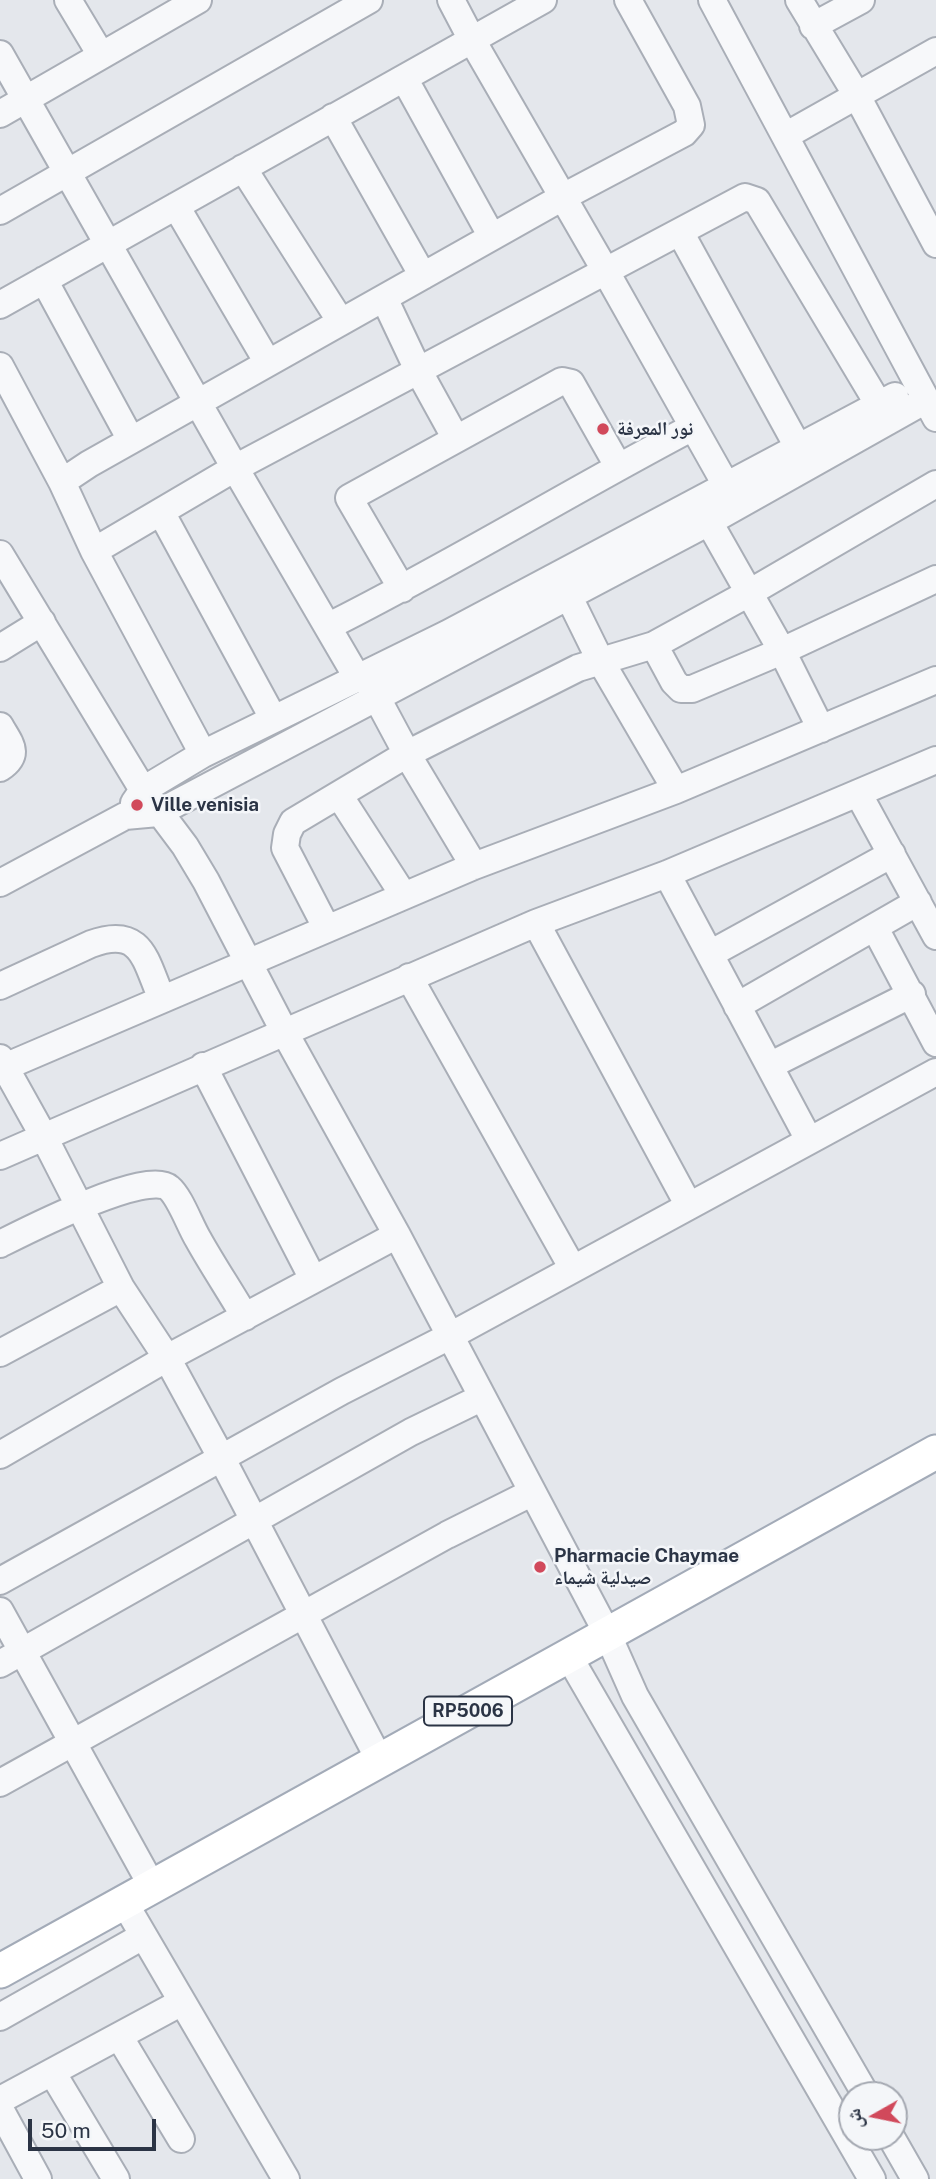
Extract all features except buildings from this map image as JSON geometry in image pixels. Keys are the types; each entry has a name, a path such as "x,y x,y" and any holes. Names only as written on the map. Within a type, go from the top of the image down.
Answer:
{"main road":[{"name":"RP5006","path":"0,1971 936,1452"}],"street":[{"path":"68,0 101,55"},
{"path":"0,114 101,55 158,10 198,0"},
{"path":"0,211 369,0"},
{"path":"451,0 726,485"},
{"path":"0,305 543,0"},
{"path":"62,482 131,440 563,197 684,133 691,125 687,106 628,0"},
{"path":"712,0 927,400"},
{"path":"799,0 856,94 936,244"},
{"path":"813,26 861,0"},
{"path":"0,54 358,679"},
{"path":"785,136 856,94 934,57"},
{"path":"404,78 492,237"},
{"path":"333,117 423,276"},
{"path":"243,168 341,322"},
{"path":"94,551 235,468 745,197 757,201 879,405"},
{"path":"176,206 268,363"},
{"path":"680,232 798,447"},
{"path":"44,280 131,440"},
{"path":"384,298 418,370 456,439"},
{"path":"0,366 62,482 94,551 203,754"},
{"path":"402,589 349,498 566,381 572,383 618,466"},
{"path":"125,816 143,790 203,754 272,718 358,679 879,405 927,400"},
{"path":"0,883 125,816 158,813 709,522 927,400"},
{"path":"329,626 402,589 618,466 693,427"},
{"path":"327,929 285,848 293,822 407,754 578,668 654,645 936,484"},
{"path":"161,512 272,718"},
{"path":"709,522 782,651 821,729"},
{"path":"0,554 143,790 196,863 285,1033 397,1235 607,1633 635,1696 858,2081"},
{"path":"654,645 674,682 681,689 692,689 782,651 936,579"},
{"path":"569,597 600,660 676,790"},
{"path":"0,648 42,622"},
{"path":"380,1761 221,1457 167,1359 121,1288 44,1137 2,1065 474,866 676,790 936,680"},
{"path":"377,698 474,866"},
{"path":"0,726 13,751 12,758 0,768"},
{"path":"0,1156 536,923 667,874 936,760"},
{"path":"858,793 936,936"},
{"path":"339,795 404,896"},
{"path":"710,954 892,854"},
{"path":"667,874 809,1140"},
{"path":"737,1006 918,902"},
{"path":"536,923 689,1206"},
{"path":"875,928 936,1042"},
{"path":"0,986 105,938 120,938 131,940 141,950 162,999"},
{"path":"409,977 573,1269"},
{"path":"771,1065 912,994"},
{"path":"203,1066 313,1279"},
{"path":"0,1581 342,1391 450,1336 936,1072"},
{"path":"0,1244 78,1206 154,1184 170,1189 246,1317"},
{"path":"0,1455 167,1359 397,1235"},
{"path":"0,1353 121,1288"},
{"path":"11,1658 411,1432 481,1398"},
{"path":"0,1783 447,1535 531,1493"},
{"path":"0,1611 11,1658 74,1743 138,1894 143,1936 182,2002 276,2176"},
{"path":"568,1655 872,2179"},
{"path":"0,2017 143,1936"},
{"path":"0,2100 182,2002"},
{"path":"118,2036 181,2139"},
{"path":"52,2072 116,2179"},
{"path":"0,2109 38,2179"},
{"path":"899,2151 915,2179"}],"place":[{"name":"نور المعرفة","path":"603,429"},
{"name":"Ville venisia","path":"137,805"},
{"name":"Pharmacie Chaymae صيدلية شيماء","path":"540,1567"}]}
